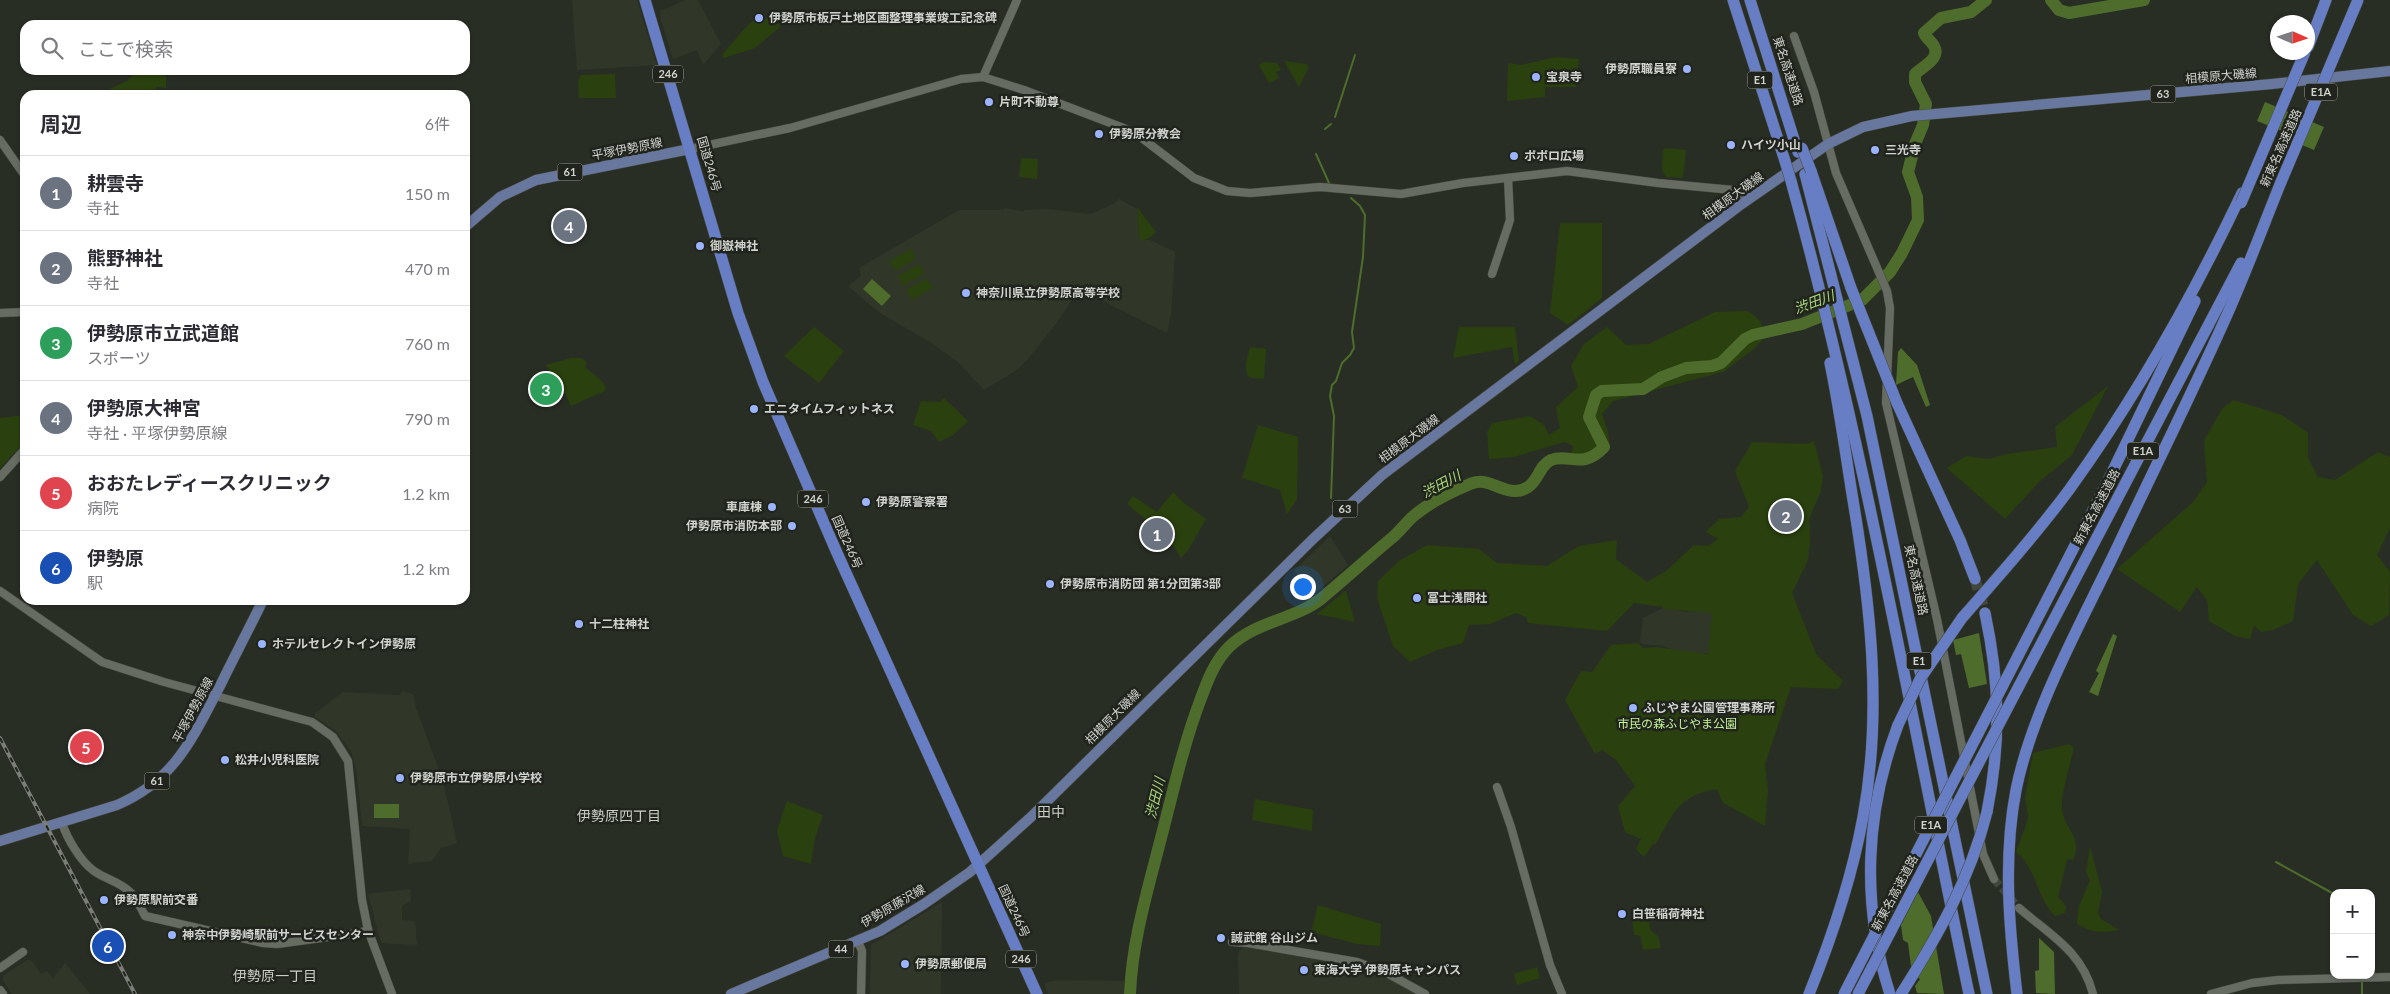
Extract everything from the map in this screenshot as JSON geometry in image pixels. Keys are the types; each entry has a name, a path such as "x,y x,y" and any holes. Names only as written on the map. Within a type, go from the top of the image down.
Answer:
{"highway":[{"name":"国道246号","path":"645,0 738,313 771,402 1037,994"},
{"name":"E1","path":"1733,0 1791,181 1892,604 1969,994"},
{"name":"東名高速道路","path":"1750,0 1808,173 1846,329 1890,524 1988,994"},
{"path":"2315,29 2326,0"},
{"name":"新東名高速道路","path":"1858,994 2207,331 2266,215 2358,0"},
{"name":"新東名高速道路","path":"1844,994 2105,487 2263,153 2303,60"},
{"path":"1808,173 1896,403 1960,540 1975,579"},
{"path":"1890,994 1881,965 1874,922 1870,855 1879,788 1898,725 1920,679 1962,618 2042,525 2105,437 2184,307 2240,202"},
{"path":"2017,994 2010,923 2008,860 2013,807 2026,753 2038,718 2071,645 2228,313 2266,215"},
{"path":"1808,994 1830,940 1855,855 1865,807 1872,750 1872,643 1857,520 1827,334"},
{"path":"1901,994 1940,932 1960,893 1975,854 1987,812 1995,766 1998,707 1994,655 1985,613"}],"main road":[{"name":"相模原大磯線","path":"978,864 1031,817 1299,552 1382,475 1750,198 1828,144 1863,127 1897,118 2264,85 2390,71"},
{"name":"平塚伊勢原線","path":"470,223 500,196 536,180 690,149"},
{"name":"平塚伊勢原線","path":"0,841 117,805 153,785 182,756 192,741 260,605"},
{"name":"伊勢原藤沢線","path":"732,994 858,941 924,904 978,864"}],"street":[{"path":"983,77 1017,0"},
{"path":"1794,36 1814,92 1836,173 1887,291 1890,308 1886,403 1937,619 1983,854 1994,879"},
{"path":"690,149 790,128 943,83 983,77 1038,94 1134,132 1194,178 1227,191 1257,193 1320,187 1401,194 1463,183 1567,171 1733,190 1750,198"},
{"path":"0,140 20,169"},
{"path":"1492,274 1510,220 1508,178"},
{"path":"0,313 20,312"},
{"path":"0,477 20,455"},
{"path":"0,590 20,604"},
{"path":"21,605 102,662 129,672 312,722 333,737 342,748 348,761 362,900 368,930 392,994"},
{"path":"1497,787 1508,818 1550,965 1562,994"},
{"path":"62,822 65,831 85,862 93,871 126,889 135,898 145,916 263,943 277,944 368,930"},
{"path":"2019,908 2075,956 2086,972 2093,994"},
{"path":"858,941 862,951 861,994"},
{"path":"1232,942 1352,960 1385,972 1425,994"},
{"path":"0,968 23,952"},
{"path":"2212,994 2252,983 2278,980 2390,977"},
{"path":"0,990 3,994"}],"shaded area":[{"path":"572,0 637,0 657,65 577,70"},
{"path":"686,0 698,0 721,44 703,65 697,50 673,59 661,20 660,11"},
{"path":"2265,102 2324,127 2314,150 2280,136 2282,131 2257,121"},
{"name":"神奈川県立伊勢原高等学校","path":"1119,199 1137,209 1139,239 1150,240 1175,252 1171,315 1167,333 1079,289 1058,321 1028,359 1017,370 984,390 959,363 930,342 880,313 848,286 861,276 859,268 959,210 1003,210 1005,208 1024,212 1024,210 1046,209 1090,214 1114,204"},
{"path":"872,279 891,296 882,306 863,289"},
{"path":"1901,348 1917,365 1930,405 1926,407 1913,377 1896,385 1898,352"},
{"path":"1330,536 1348,565 1312,596 1294,571"},
{"path":"1665,607 1684,612 1710,611 1713,614 1709,653 1680,653 1664,646 1642,644 1640,642 1643,618"},
{"path":"1979,633 1987,684 1969,688 1961,654 1956,655 1953,640"},
{"path":"2113,634 2117,636 2098,696 2089,692 2099,673 2096,671"},
{"name":"伊勢原市立伊勢原小学校","path":"403,691 414,695 416,708 443,781 457,843 441,848 432,861 408,864 410,829 362,826 357,774 351,751 336,731 315,717 315,713 343,692 399,695"},
{"path":"374,804 399,804 399,818 374,818"},
{"path":"410,889 411,901 402,906 402,920 415,921 417,945 381,943 368,894"},
{"path":"1918,892 1931,916 1944,994 1917,993 1915,986 1920,979 1912,974 1908,943 1903,940 1901,925"},
{"path":"942,902 941,994 870,994 871,945"},
{"path":"2039,938 2054,952 2055,994 2036,993 2035,971 2039,970"},
{"name":"東海大学 伊勢原キャンパス","path":"1244,947 1294,953 1359,966 1394,980 1418,994 1239,994 1238,956 1239,951"},
{"path":"27,960 32,961 41,974 47,971 53,978 65,963 90,994 12,994 3,981 3,976"},
{"path":"1059,980 1124,981 1124,994 1048,994 1044,983"}],"green space":[{"path":"759,15 764,20 770,15 781,26 755,48 724,58 722,55 744,29"},
{"path":"1556,57 1579,59 1576,87 1545,87 1545,97 1507,101 1508,63 1521,65"},
{"path":"1284,61 1307,64 1309,67 1299,87"},
{"path":"1264,62 1277,63 1281,70 1276,72 1279,78 1269,83 1259,65"},
{"path":"615,74 616,98 579,98 578,80 581,75"},
{"path":"133,75 166,75 166,88 156,87 156,90 108,90 127,81"},
{"path":"1666,148 1686,150 1683,178 1666,177 1662,170 1663,150"},
{"path":"1021,158 1038,159 1037,179 1019,177"},
{"path":"1137,207 1156,232 1142,241 1139,239"},
{"path":"1560,223 1602,223 1602,298 1568,325 1550,313"},
{"path":"911,249 916,259 895,271 889,261"},
{"path":"919,264 925,273 903,286 898,276"},
{"path":"927,278 933,288 912,300 906,290"},
{"path":"1747,311 1758,319 1763,328 1764,338 1754,349 1723,372 1613,401 1602,414 1609,440 1606,452 1600,457 1581,464 1571,454 1573,446 1564,442 1514,457 1489,459 1487,432 1492,423 1530,416 1544,425 1549,435 1560,428 1556,407 1578,387 1571,366 1584,344 1607,327 1626,345 1649,344 1715,312"},
{"path":"814,327 844,351 819,383 784,356"},
{"path":"1459,327 1515,327 1519,361 1515,364 1512,347 1453,358"},
{"path":"1250,347 1266,349 1264,379 1251,378 1247,375 1246,364"},
{"path":"571,358 581,358 587,362 585,367 602,381 606,388 605,391 571,406 559,381 556,381 546,365"},
{"path":"2108,386 2072,455 2039,482 2005,519 1947,468 1966,456 1989,459 2006,454 2057,447 2055,427"},
{"path":"944,398 968,421 953,435 939,442 931,431 913,425 921,401 940,402"},
{"path":"2233,400 2282,415 2308,433 2308,458 2318,477 2335,480 2378,452 2390,457 2390,528 2377,555 2390,572 2389,615 2371,626 2353,615 2317,560 2298,584 2293,621 2273,630 2261,632 2254,626 2250,639 2235,636 2209,621 2207,600 2197,587 2180,612 2117,569 2193,502 2207,482 2204,441 2222,409"},
{"path":"20,416 20,447 0,468 0,418"},
{"path":"1258,425 1298,437 1297,499 1287,514 1280,490 1242,478"},
{"name":"市民の森ふじやま公園","path":"1814,441 1823,476 1821,491 1809,519 1810,540 1808,560 1792,593 1816,654 1843,681 1838,689 1791,687 1765,764 1768,790 1765,826 1723,803 1717,789 1704,792 1693,796 1678,808 1655,845 1653,844 1644,857 1636,849 1641,839 1625,832 1618,806 1635,786 1616,760 1602,750 1595,754 1565,700 1581,671 1592,672 1611,645 1638,643 1643,648 1656,647 1708,654 1712,613 1663,609 1663,607 1634,603 1607,631 1528,623 1526,617 1516,613 1490,624 1469,625 1463,643 1437,650 1410,662 1393,646 1377,598 1378,581 1399,561 1427,545 1479,549 1497,563 1547,566 1579,546 1617,540 1616,559 1647,582 1666,571 1694,545 1708,546 1718,539 1706,532 1719,519 1741,517 1749,507 1735,471 1752,442 1806,444"},
{"path":"1173,492 1184,503 1206,519 1189,549 1181,558 1169,539 1127,504 1133,496 1157,512"},
{"path":"1345,591 1355,622 1317,614"},
{"path":"2069,744 2074,748 2064,787 2062,809 2063,816 2076,844 2076,851 2074,859 2067,860 2058,897 2066,906 2065,913 2055,916 2044,901 2028,866 2016,852 2027,822 2028,815 2025,798 2033,753"},
{"path":"1255,799 1313,810 1312,831 1252,820"},
{"path":"787,801 823,815 815,838 811,864 783,856 777,831"},
{"path":"2090,846 2102,892 2098,913 2101,919 2119,930 2097,931 2077,924 2079,906 2090,880 2086,872"},
{"path":"1318,905 1381,924 1380,946 1357,944 1311,932"},
{"path":"1648,918 1651,931 1658,936 1661,948 1643,950 1640,936 1634,935 1632,919"},
{"path":"1537,967 1540,978 1517,985 1514,974"}],"waterway":[{"name":"渋田川","path":"1130,994 1131,974 1141,915 1188,735 1205,687 1215,666 1229,647 1251,631 1300,611 1322,598 1393,537 1413,516 1442,497 1476,482 1488,483 1510,491 1523,490 1529,487 1546,463 1551,460 1558,458 1583,459 1596,454 1604,447 1589,417 1596,395 1602,391 1643,389 1662,377 1686,368 1712,366 1721,363 1745,339 1753,335 1802,324 1862,300 1890,272 1902,253 1918,220 1917,197 1908,172 1915,144 1923,125 1926,104 1915,82 1915,74 1930,62 1935,55 1934,46 1924,33 1941,18 1971,12 1986,0"},
{"name":"渋田川","path":"2051,0 2059,10 2069,13 2144,0"},
{"path":"1335,117 1355,55"},
{"path":"1325,129 1331,124"},
{"path":"1316,154 1329,183"},
{"path":"1331,498 1334,416 1330,396 1332,385 1336,381 1342,363 1354,348 1352,332 1363,257 1365,215 1360,206 1351,198"},
{"path":"2276,862 2330,892"},
{"path":"2362,982 2362,994"}],"tunnel":[{"path":"1975,579 1985,613"},
{"path":"1994,879 2019,908"}],"railway":[{"path":"0,738 135,994"}],"place":[{"name":"伊勢原市板戸土地区画整理事業竣工記念碑","path":"759,18"},
{"name":"伊勢原職員寮","path":"1687,69"},
{"name":"宝泉寺","path":"1536,77"},
{"name":"片町不動尊","path":"989,102"},
{"name":"伊勢原分教会","path":"1099,134"},
{"name":"ハイツ小山","path":"1731,145"},
{"name":"三光寺","path":"1875,150"},
{"name":"ポポロ広場","path":"1514,156"},
{"name":"伊勢原大神宮","path":"569,226"},
{"name":"御嶽神社","path":"700,246"},
{"name":"神奈川県立伊勢原高等学校","path":"966,293"},
{"name":"伊勢原市立武道館","path":"546,389"},
{"name":"エニタイムフィットネス","path":"754,409"},
{"name":"伊勢原警察署","path":"866,502"},
{"name":"車庫棟","path":"772,507"},
{"name":"熊野神社","path":"1786,516"},
{"name":"伊勢原市消防本部","path":"792,526"},
{"name":"耕雲寺","path":"1157,534"},
{"name":"伊勢原市消防団 第1分団第3部","path":"1050,584"},
{"name":"冨士浅間社","path":"1417,598"},
{"name":"十二柱神社","path":"579,624"},
{"name":"ホテルセレクトイン伊勢原","path":"262,644"},
{"name":"ふじやま公園管理事務所","path":"1633,708"},
{"name":"おおたレディースクリニック","path":"86,747"},
{"name":"松井小児科医院","path":"225,760"},
{"name":"伊勢原市立伊勢原小学校","path":"400,778"},
{"name":"伊勢原駅前交番","path":"104,900"},
{"name":"白笹稲荷神社","path":"1622,914"},
{"name":"神奈中伊勢崎駅前サービスセンター","path":"172,935"},
{"name":"誠武館 谷山ジム","path":"1221,938"},
{"name":"伊勢原","path":"108,946"},
{"name":"伊勢原郵便局","path":"905,964"},
{"name":"東海大学 伊勢原キャンパス","path":"1304,970"}],"district":[{"name":"田中","path":"1051,812"},
{"name":"伊勢原四丁目","path":"619,816"},
{"name":"伊勢原一丁目","path":"275,976"}]}
